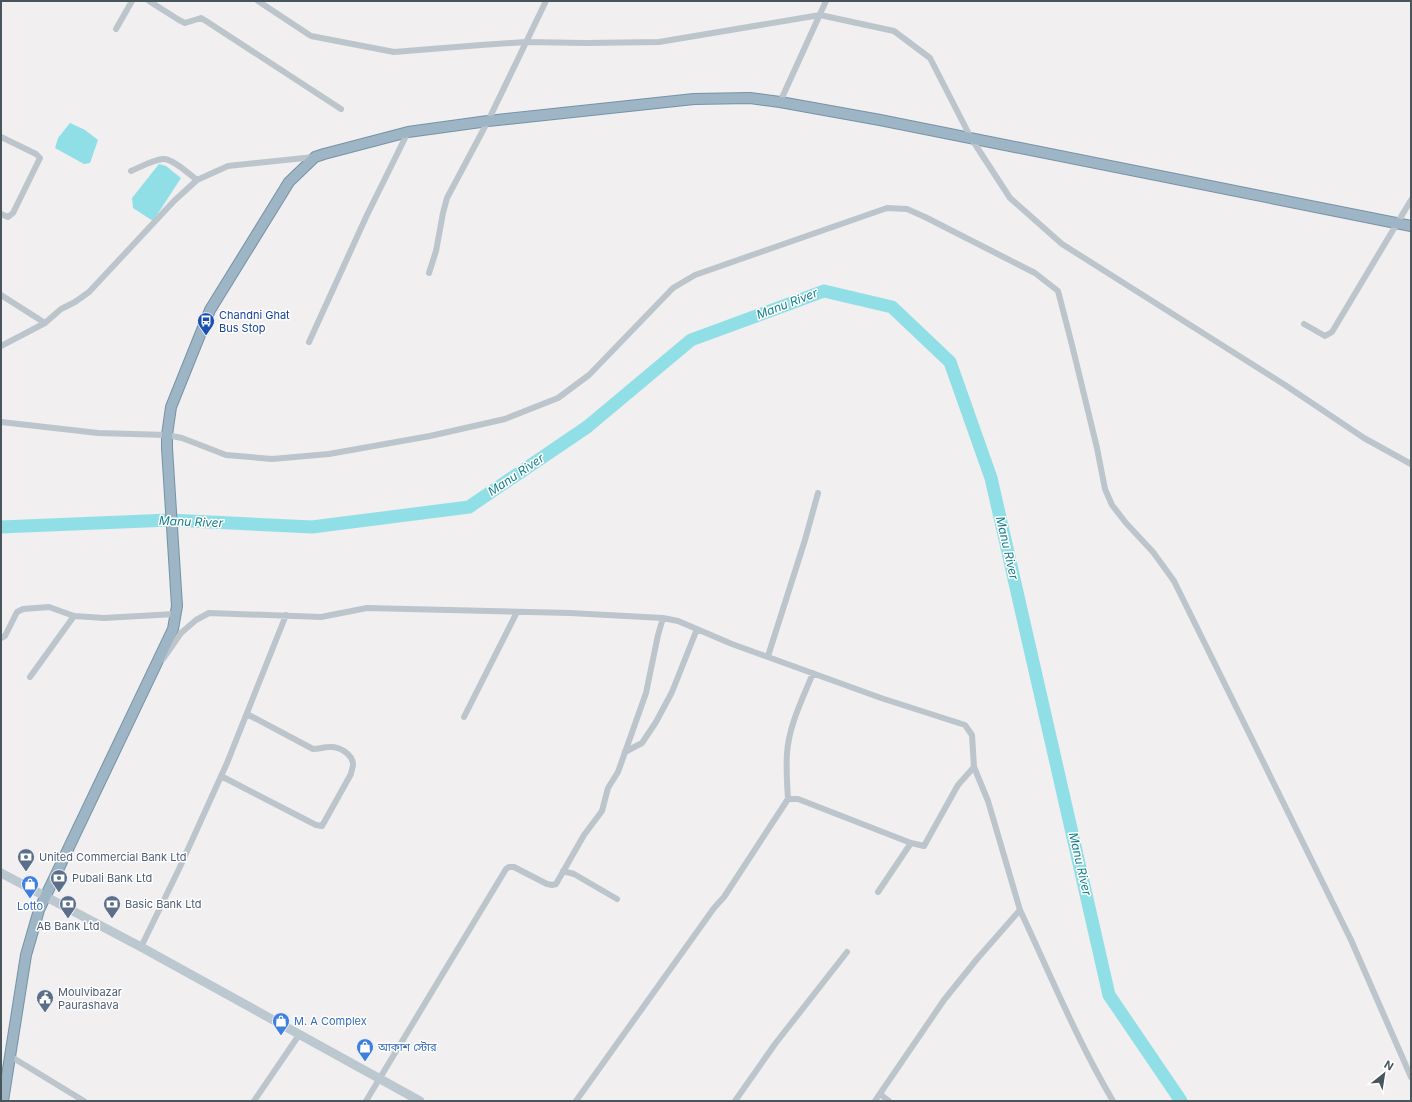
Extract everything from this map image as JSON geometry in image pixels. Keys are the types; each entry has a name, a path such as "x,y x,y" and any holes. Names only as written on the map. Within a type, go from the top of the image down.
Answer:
{"highway":[{"path":"3,1101 26,956 39,910 173,629 176,610 167,448 167,435 171,407 210,310 289,182 315,157 408,132 488,121 694,99 750,98 780,102 971,138 1411,226"}],"main road":[{"path":"1,873 141,947 420,1101"}],"street":[{"path":"116,29 132,1"},
{"path":"149,1 185,23 201,18 341,109"},
{"path":"258,1 311,36 394,52 482,44 526,42 659,42 820,15 894,31 930,58 971,138 1010,198 1062,244 1284,385 1364,438 1411,464"},
{"path":"429,273 436,251 445,204 455,182 488,121 546,1"},
{"path":"780,102 826,1"},
{"path":"309,342 367,215 408,132"},
{"path":"1,137 36,154 40,158 13,213 8,217 1,214"},
{"path":"1,346 45,323 61,309 75,302 89,292 174,201 197,180 228,166 315,157"},
{"path":"131,172 153,161 163,158 171,160 197,180"},
{"path":"1304,324 1326,336 1332,332 1411,200"},
{"path":"1,422 98,434 167,435 182,438 226,455 272,459 345,451 430,436 505,420 558,398 589,375 673,288 695,275 887,208 907,209 1035,273 1058,292 1097,448 1105,489 1112,505 1126,523 1153,552 1174,581 1351,940 1411,1077"},
{"path":"1,295 45,323"},
{"path":"768,656 805,540 818,493"},
{"path":"1,638 5,636 17,612 23,609 49,607 74,616 104,618 176,610"},
{"path":"150,677 181,633 196,620 209,613 321,617 367,608 570,613 664,618 678,621 732,644 881,698 964,725 972,735 974,767 988,801 1020,910 1069,1017 1113,1101"},
{"path":"464,717 517,612"},
{"path":"141,947 221,776 286,615"},
{"path":"30,677 74,616"},
{"path":"366,1101 506,869 509,867 514,867 547,884 556,884 584,835 602,811 608,788 618,772 646,693 658,635 664,618"},
{"path":"625,752 642,744 656,722 672,692 697,629"},
{"path":"576,1101 714,908 724,897 788,800 786,777 787,752 792,727 813,673"},
{"path":"221,776 316,825 322,826 351,774 353,765 352,759 348,754 340,749 329,747 313,749 247,714"},
{"path":"788,800 798,799 911,843 924,846 958,785 974,767"},
{"path":"878,892 911,843"},
{"path":"563,871 574,874 617,899"},
{"path":"875,1101 944,1000 977,959 1020,910"},
{"path":"735,1101 775,1044 847,952"},
{"path":"254,1101 300,1035"},
{"path":"10,1056 84,1101"},
{"path":"880,1094 889,1101"}],"water":[{"path":"70,123 85,130 98,140 90,163 84,164 55,148 58,138"},
{"path":"159,164 166,166 181,178 153,221 133,208 132,198"}],"waterway":[{"name":"Manu River","path":"1,527 170,520 312,527 469,507 587,427 691,340 824,291 892,307 950,362 991,478 1109,995 1181,1101"}],"place":[{"name":"Chandni Ghat Bus Stop","path":"206,336"},
{"name":"United Commercial Bank Ltd","path":"26,872"},
{"name":"Pubali Bank Ltd","path":"59,893"},
{"name":"Lotto","path":"30,899"},
{"name":"AB Bank Ltd","path":"68,919"},
{"name":"Basic Bank Ltd","path":"112,919"},
{"name":"Moulvibazar Paurashava","path":"45,1013"},
{"name":"M. A Complex","path":"281,1036"},
{"name":"আকাশ স্টোর","path":"365,1062"}]}
